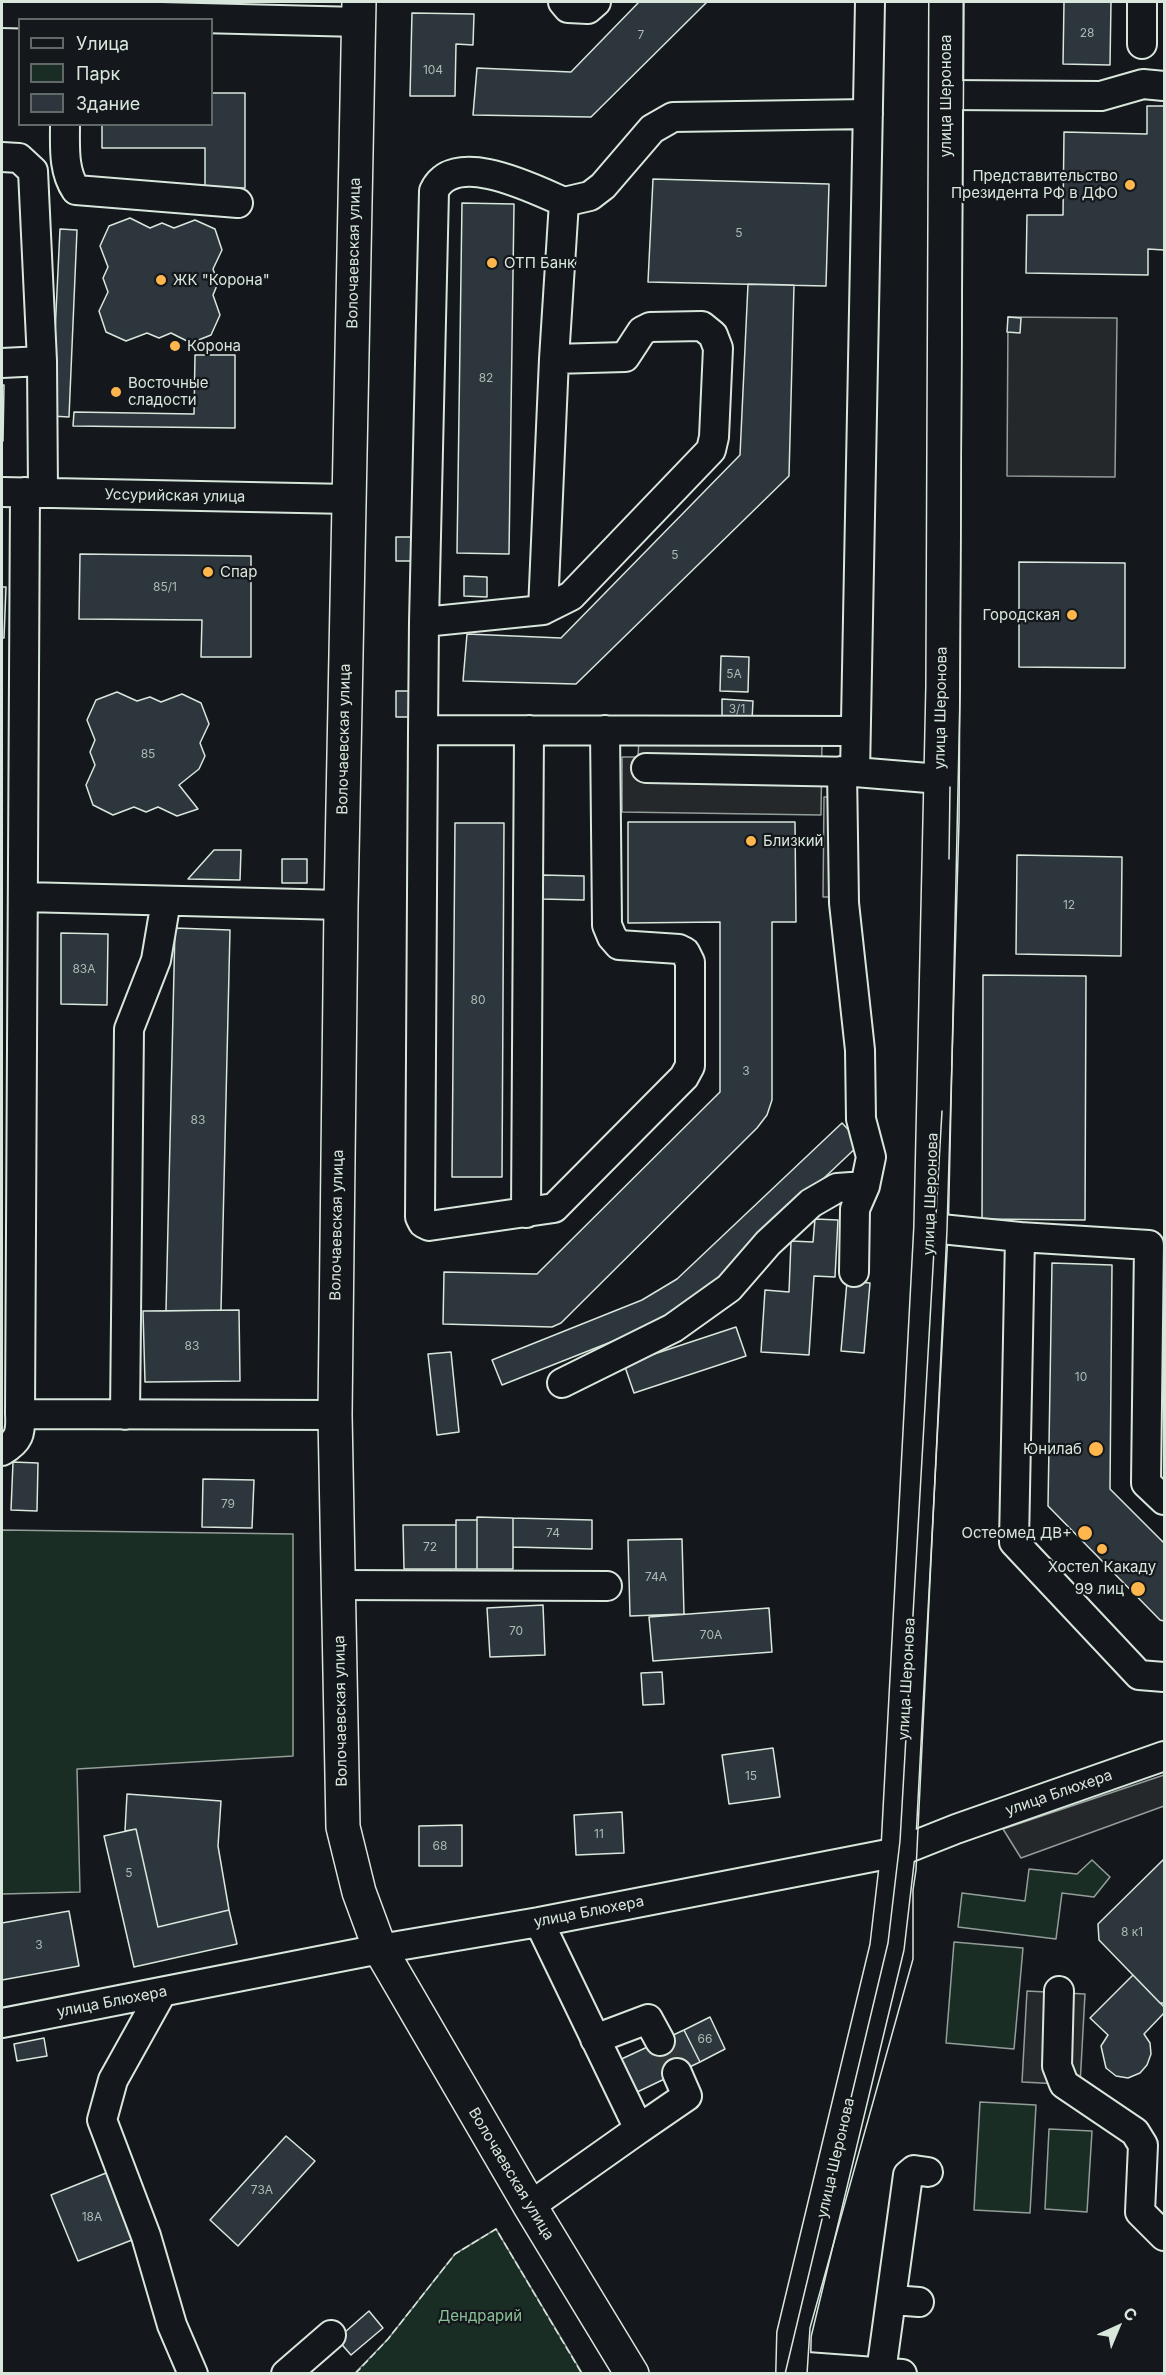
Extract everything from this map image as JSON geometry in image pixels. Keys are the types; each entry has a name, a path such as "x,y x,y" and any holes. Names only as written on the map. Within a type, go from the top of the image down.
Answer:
{"main road":[{"name":"улица Шеронова","path":"788,2362 887,1947 898,1852 931,1228 939,779 943,687 946,2"},
{"name":"Волочаевская улица","path":"359,12 341,905 335,1416 343,1827 359,1892 380,1949 530,2206 632,2373"}],"street":[{"path":"563,2 568,8 588,9 596,2"},
{"path":"854,1272 855,1209 865,1186 871,1157 861,1119 860,1050 844,903 849,772 854,731 870,2"},
{"path":"1142,44 1143,2"},
{"path":"2,13 65,17 359,12"},
{"path":"947,96 1101,96 1143,84 1164,86"},
{"path":"605,730 607,925 612,937 619,945 679,949 685,952 690,962 690,1066 684,1077 560,1204 549,1209 526,1213 429,1226 423,1223 420,1217 424,622 434,191 438,182 446,175 489,172 564,202 590,196 603,186 652,129 673,117 868,114"},
{"path":"65,126 65,157 69,181 76,190 238,203"},
{"path":"2,158 19,158 33,171 42,362 13,555 13,806 16,913 12,1202 21,1434 2,1451"},
{"path":"543,610 554,359 564,202"},
{"path":"424,622 543,610 571,597 711,450 714,437 718,348 713,335 702,326 650,327 642,331 625,357 554,359"},
{"path":"2,363 42,362"},
{"name":"Уссурийская улица","path":"23,492 349,499"},
{"path":"423,730 854,731"},
{"path":"526,1213 529,730"},
{"path":"646,768 849,772 939,779"},
{"path":"125,1414 129,1029 156,960 166,901"},
{"path":"16,913 166,901 341,905"},
{"path":"562,1383 673,1328 729,1288 768,1243 811,1203 837,1188 865,1186"},
{"path":"931,1228 1020,1237 1149,1245 1146,1484 1164,1500"},
{"path":"1020,1237 1014,1542 1140,1675 1164,1677"},
{"path":"20,1414 335,1416"},
{"path":"338,1585 607,1586"},
{"name":"улица Блюхера","path":"2,2023 380,1949 539,1922 898,1852 956,1829 1164,1756"},
{"path":"539,1922 639,2129"},
{"path":"1059,1991 1057,2066 1060,2075 1064,2084 1135,2132 1143,2145 1140,2212 1164,2236"},
{"path":"162,1992 113,2080 102,2120 146,2236 172,2325 193,2373"},
{"path":"595,2039 645,2019 651,2022 660,2041"},
{"path":"530,2206 687,2096 677,2073"},
{"path":"788,2362 891,2373 906,2301 908,2175 914,2170 928,2172"},
{"path":"286,2373 331,2335"}],"green space":[{"path":"2,1530 293,1534 293,1756 77,1769 80,1892 2,1894"},
{"path":"1092,1860 1110,1877 1094,1897 1062,1893 1056,1939 958,1927 962,1893 1025,1901 1029,1869 1077,1874"},
{"path":"954,1942 1023,1948 1014,2049 946,2043"},
{"path":"980,2102 1036,2105 1030,2213 974,2210"},
{"path":"1049,2129 1092,2131 1087,2212 1045,2209"},
{"name":"Дендрарий","path":"496,2229 582,2373 355,2373 388,2339 455,2254"}],"shaded area":[{"path":"1008,317 1117,318 1115,477 1007,476"},
{"path":"639,738 822,740 821,815 622,812 622,757 638,757"},
{"path":"824,797 840,797 839,897 823,897"},
{"path":"1164,1775 1164,1806 1021,1858 1003,1829"},
{"path":"1027,1991 1085,1994 1080,2085 1022,2082"}],"building":[{"path":"639,2 707,2 591,117 473,115 477,68 571,72"},
{"path":"1064,2 1111,2 1110,65 1063,64"},
{"path":"412,13 474,14 473,45 456,44 455,96 410,96"},
{"path":"213,93 245,93 245,188 205,188 205,148 102,148 102,126 213,126"},
{"path":"1147,106 1164,106 1164,250 1148,249 1148,275 1026,273 1027,215 1063,215 1064,132 1147,134"},
{"path":"653,179 829,184 826,286 648,282"},
{"path":"462,203 514,204 509,554 457,553"},
{"name":"ЖК \"Корона\"","path":"130,218 150,228 162,223 174,228 195,220 215,229 222,250 213,269 218,283 213,295 220,315 211,335 191,343 171,333 159,338 147,333 126,341 106,332 99,311 108,292 103,278 108,267 100,246 109,226"},
{"path":"60,229 77,230 69,417 51,416"},
{"path":"748,284 794,285 789,476 576,684 463,681 467,634 561,638 740,455"},
{"path":"1008,317 1021,318 1020,333 1007,332"},
{"path":"195,355 235,355 235,428 73,426 74,412 194,414"},
{"path":"2,385 4,385 3,441 2,441"},
{"path":"396,537 416,537 417,561 396,561"},
{"path":"80,554 251,556 251,657 201,657 202,620 79,619"},
{"name":"Городская","path":"1019,562 1125,563 1125,668 1019,667"},
{"path":"464,576 487,577 487,597 464,596"},
{"path":"2,587 6,587 4,638 2,638"},
{"path":"721,656 749,657 748,692 720,691"},
{"path":"396,691 413,691 413,717 396,717"},
{"path":"117,692 137,701 150,697 161,702 182,694 201,703 209,724 200,743 205,756 199,769 179,785 198,809 177,816 158,807 146,812 134,807 113,815 93,805 86,785 95,765 90,752 95,740 87,720 96,700"},
{"path":"722,699 753,701 752,720 722,718"},
{"path":"628,822 795,822 796,922 772,922 772,1100 767,1115 757,1128 561,1323 552,1327 443,1324 444,1272 537,1274 720,1092 720,922 628,923"},
{"path":"455,823 504,823 502,1177 452,1177"},
{"path":"214,850 241,850 240,880 188,879"},
{"path":"1017,855 1122,857 1121,956 1016,954"},
{"path":"282,859 307,859 307,883 282,883"},
{"path":"542,875 584,876 584,900 541,899"},
{"path":"175,928 230,930 221,1310 166,1311"},
{"path":"61,933 108,934 107,1005 61,1004"},
{"path":"983,975 1086,976 1085,1220 982,1219"},
{"path":"842,1123 861,1143 693,1302 659,1323 502,1385 492,1360 642,1300 677,1279"},
{"path":"815,1219 838,1220 835,1277 814,1276 809,1355 761,1352 765,1290 789,1292 791,1241 813,1242"},
{"path":"1052,1263 1112,1265 1110,1489 1164,1543 1164,1621 1160,1620 1048,1506"},
{"path":"847,1281 870,1283 864,1353 841,1351"},
{"path":"239,1310 240,1381 145,1382 143,1311"},
{"path":"736,1327 746,1356 634,1393 624,1364"},
{"path":"451,1352 459,1432 437,1435 428,1354"},
{"path":"13,1462 38,1463 37,1511 11,1510"},
{"path":"203,1479 254,1480 252,1528 202,1527"},
{"path":"477,1517 513,1518 513,1569 477,1569"},
{"path":"513,1518 592,1520 592,1549 513,1547"},
{"path":"456,1520 477,1520 477,1569 456,1569"},
{"path":"403,1525 456,1525 456,1569 404,1569"},
{"path":"682,1539 684,1614 630,1616 628,1540"},
{"path":"543,1605 545,1655 490,1657 487,1608"},
{"path":"769,1608 772,1652 653,1661 649,1617"},
{"path":"662,1672 664,1704 643,1705 641,1673"},
{"path":"773,1748 780,1797 729,1804 722,1755"},
{"path":"127,1794 221,1801 218,1846 229,1910 158,1927 136,1829 125,1831"},
{"path":"622,1812 624,1853 576,1855 574,1815"},
{"path":"462,1825 462,1866 419,1866 419,1826"},
{"path":"136,1829 158,1927 229,1910 237,1944 134,1967 104,1836"},
{"path":"1164,1859 1164,2003 1160,2003 1099,1940 1098,1924"},
{"path":"69,1911 79,1966 2,1980 2,1923"},
{"path":"1133,1975 1164,2007 1164,2013 1144,2034 1150,2043 1151,2054 1147,2065 1140,2073 1128,2078 1116,2076 1106,2068 1101,2046 1108,2035 1090,2018"},
{"path":"710,2017 725,2049 700,2062 684,2030"},
{"path":"684,2030 700,2062 631,2095 615,2062"},
{"path":"44,2038 47,2056 17,2061 14,2044"},
{"path":"286,2136 315,2161 238,2246 210,2220"},
{"path":"106,2173 132,2240 78,2261 51,2195"},
{"path":"369,2311 383,2328 351,2355 337,2339"}],"tunnel":[{"path":"660,2041 677,2073"}],"tram line":[{"path":"807,2374 810,2328 913,1959 913,1890 916,1870 947,1230 959,822 964,2"},
{"path":"949,859 950,787"},
{"path":"785,2374 888,1943 900,1841 942,1111"}],"fence":[{"path":"355,2374 388,2339 455,2254 496,2229 582,2374"}],"place":[{"name":"Представительство Президента РФ в ДФО","path":"1130,185"},
{"name":"ОТП Банк","path":"492,263"},
{"name":"ЖК \"Корона\"","path":"161,280"},
{"name":"Корона","path":"175,346"},
{"name":"Восточные сладости","path":"116,392"},
{"name":"Спар","path":"208,572"},
{"name":"Городская","path":"1072,615"},
{"name":"Близкий","path":"751,841"},
{"name":"Юнилаб","path":"1096,1449"},
{"name":"Остеомед ДВ+","path":"1085,1533"},
{"name":"Хостел Какаду","path":"1102,1549"},
{"name":"99 лиц","path":"1138,1589"}]}
